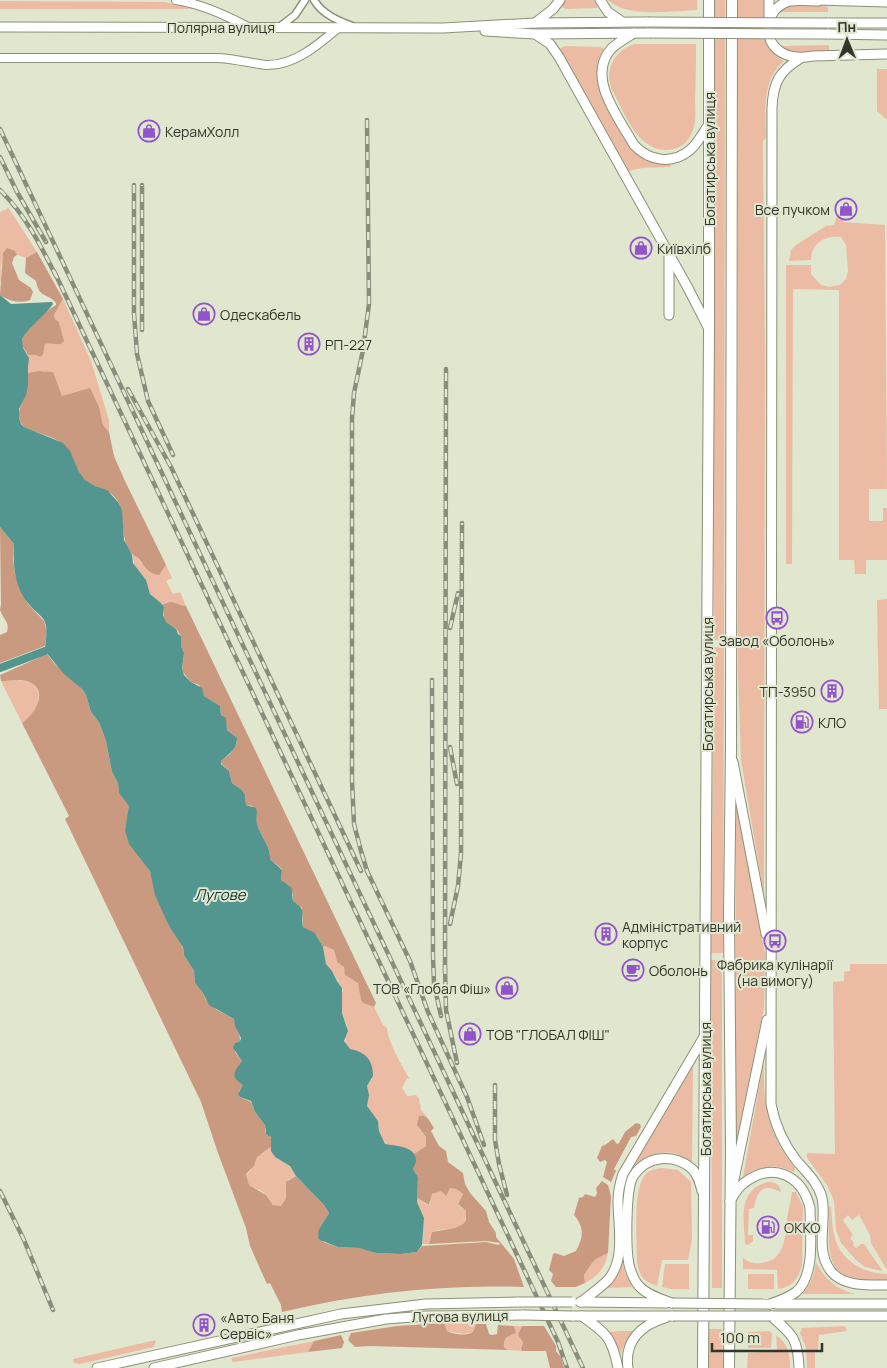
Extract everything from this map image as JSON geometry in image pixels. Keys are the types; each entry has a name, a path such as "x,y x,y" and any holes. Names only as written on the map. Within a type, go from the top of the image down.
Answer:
{"main road":[{"path":"535,24 553,10 560,0"},
{"path":"600,0 608,12 621,22"},
{"name":"Богатирська вулиця","path":"703,1368 709,0"},
{"name":"Богатирська вулиця","path":"729,1368 732,0"},
{"path":"769,0 769,37 777,51 801,58 887,54"},
{"path":"769,20 782,5 790,1 887,2"},
{"name":"Полярна вулиця","path":"0,27 443,28 621,22 887,23"},
{"name":"Полярна вулиця","path":"443,28 535,34 887,35"},
{"path":"535,34 550,44 559,57 709,329"},
{"path":"634,34 612,48 605,58 601,71 604,91 634,144 640,151 650,157 671,160 691,150 709,124"},
{"name":"Богатирська вулиця","path":"801,58 789,65 777,80 772,104 773,567 770,1086 774,1118 786,1146 818,1187 823,1207 823,1248 830,1270 843,1280 854,1284 887,1285"},
{"path":"669,254 669,315"},
{"path":"731,748 770,956"},
{"name":"Богатирська вулиця","path":"730,1201 770,1002"},
{"path":"576,1302 609,1279 614,1269 618,1258 618,1200 623,1174 705,1034"},
{"path":"672,1303 648,1293 639,1286 629,1266 628,1192 630,1181 644,1164 660,1158 672,1160 692,1169 700,1181 704,1198"},
{"path":"730,1201 743,1183 756,1176 776,1172 782,1173 794,1180 803,1189 808,1198 810,1208 810,1267 806,1278 798,1290 770,1304"},
{"name":"Лугова вулиця","path":"97,1368 341,1314 426,1304 519,1302 887,1304"},
{"name":"Лугова вулиця","path":"154,1368 289,1337 386,1319 426,1316 887,1316"},
{"path":"582,1316 604,1332 614,1349 618,1368"},
{"path":"628,1368 628,1350 632,1339 638,1332 657,1320 673,1316"},
{"path":"770,1316 790,1333 797,1344 799,1368"}],"street":[{"path":"176,0 231,18 248,28"},
{"path":"278,28 295,15 305,0"},
{"path":"314,0 323,11 333,18 355,28"},
{"path":"0,58 219,58 267,65 286,62 306,53 338,28"}],"shaded area":[{"path":"565,0 594,0 598,8 567,9 561,7"},
{"path":"608,0 697,0 697,10 638,11 616,6"},
{"path":"714,0 725,0 724,640 714,640"},
{"path":"738,0 765,0 765,26 768,42 776,55 784,61 771,78 768,87 766,96 766,138 763,141 765,345 764,896 741,760 738,671"},
{"path":"0,1 165,2 192,9 0,9"},
{"path":"807,3 828,7 828,12 779,12 789,4"},
{"path":"635,44 696,44 695,121 689,139 674,149 662,150 642,140 628,120 611,88 609,74 613,61 622,51"},
{"path":"829,45 829,51 804,52 793,51 782,46"},
{"path":"566,46 601,47 605,50 598,68 598,76 601,91 609,107 636,153 652,162 670,164 671,167 634,169 629,171 560,48"},
{"path":"877,69 887,69 887,120 877,111"},
{"path":"8,207 37,252 26,258 17,255 15,251 3,253 0,283 0,212"},
{"path":"843,208 843,222 885,225 887,489 869,489 869,521 883,521 883,508 887,508 887,560 866,560 866,574 855,574 854,560 839,560 839,290 793,289 792,564 786,564 786,265 811,265 811,274 821,285 829,287 840,285 846,279 848,271 846,245 841,237 830,237 820,241 813,249 811,260 789,261 791,250 796,245 826,226 834,225 839,209"},
{"path":"7,248 15,251 17,255 12,263 19,280 31,288 33,292 30,300 15,301 0,295 3,253"},
{"path":"37,252 63,299 54,315 55,319 59,322 64,341 61,344 45,344 43,355 40,357 28,355 22,342 24,336 42,315 56,305 53,300 39,291 36,281 25,273 26,258"},
{"path":"63,299 91,361 109,420 109,432 103,426 101,417 62,396 45,371 28,373 28,355 40,357 43,355 45,344 63,337 59,322 55,319 54,315"},
{"path":"39,371 53,372 62,396 90,388 99,407 103,425 109,432 114,456 166,565 159,575 150,572 130,552 125,540 121,511 117,500 106,490 85,480 70,454 60,442 24,427 21,423 19,414 27,390 28,373"},
{"path":"0,527 14,544 15,574 28,604 44,621 47,632 45,646 0,663 0,635 7,632 8,629 0,610"},
{"path":"132,555 135,555 142,564 163,570 166,565 172,578 166,581 173,594 180,592 186,606 170,602 162,604 153,597 148,591 146,580 135,567"},
{"path":"887,599 887,709 879,709 877,600"},
{"path":"170,602 186,606 376,1003 374,1007 363,1003 358,983 345,975 344,967 337,962 334,950 323,947 317,936 303,927 302,908 293,901 293,894 281,880 282,869 270,859 267,846 257,825 254,809 252,806 246,805 245,795 242,790 232,783 229,771 221,763 230,754 237,742 227,730 220,706 204,696 199,685 191,682 182,671 184,653 181,646 181,636 176,629 166,622 164,617 163,604"},
{"path":"714,647 724,648 723,953 711,953"},
{"path":"47,654 82,689 86,695 91,712 99,722 106,741 112,772 118,783 119,793 130,806 125,830 150,871 169,926 182,944 184,955 194,971 195,983 206,1000 217,1010 234,1019 240,1039 240,1041 235,1043 235,1052 242,1061 239,1066 243,1086 239,1091 240,1097 251,1102 255,1112 265,1125 265,1132 271,1140 271,1147 257,1157 254,1166 246,1174 249,1185 266,1195 273,1205 281,1206 286,1198 286,1182 296,1176 324,1205 329,1213 319,1229 323,1242 338,1247 365,1248 376,1253 401,1254 417,1252 422,1246 486,1242 499,1245 500,1243 486,1241 429,1244 432,1232 455,1228 463,1224 466,1220 466,1211 458,1204 463,1194 456,1189 450,1188 446,1196 441,1191 432,1194 429,1205 417,1198 418,1177 413,1169 416,1160 414,1154 426,1146 426,1137 417,1125 419,1116 424,1116 434,1128 431,1131 439,1146 446,1151 448,1162 463,1173 465,1184 470,1193 486,1211 496,1237 514,1259 524,1287 463,1287 402,1291 312,1305 282,1312 281,1305 270,1283 267,1284 250,1246 246,1228 201,1102 65,819 69,816 22,723 38,703 38,691 35,686 26,681 1,681 0,675"},
{"path":"18,680 28,682 34,686 38,691 39,698 34,712 22,723 1,681"},
{"path":"736,794 765,954 764,1008 735,1150"},
{"path":"323,947 334,950 337,962 343,966 348,977 358,982 363,1003 374,1007 383,1025 387,1028 392,1047 410,1079 407,1078 402,1088 407,1096 416,1095 419,1098 421,1110 427,1117 423,1116 419,1129 425,1136 426,1146 414,1154 409,1149 385,1144 379,1131 378,1121 367,1107 367,1086 372,1079 373,1073 345,1044 347,1026 342,1013 341,998 343,990 326,964"},
{"path":"711,960 722,960 722,1288 712,1288"},
{"path":"850,964 887,964 887,1270 871,1243 870,1235 859,1215 852,1220 848,1215 843,1220 853,1235 850,1238 854,1243 853,1245 856,1248 864,1244 881,1271 865,1267 841,1243 836,1230 834,1201 827,1185 807,1158 807,1153 835,1154 833,982 844,981 844,972 850,971"},
{"path":"763,1065 769,1120 779,1144 795,1168 794,1172 774,1166 761,1168 743,1177"},
{"path":"693,1066 692,1162 677,1154 661,1153 646,1158 631,1167"},
{"path":"636,1123 640,1124 641,1127 636,1136 631,1137 614,1169 616,1171 611,1182 603,1177 607,1162 605,1160 600,1162 597,1158 602,1146 613,1139 617,1144 619,1143 625,1132"},
{"path":"271,1147 275,1157 290,1166 296,1176 288,1180 286,1198 281,1206 273,1204 267,1196 249,1185 246,1175 251,1170 257,1157"},
{"path":"654,1169 678,1170 691,1182 692,1239 688,1260 662,1260 657,1286 643,1278 638,1267 636,1214 642,1179"},
{"path":"602,1181 608,1185 611,1196 608,1253 592,1263 584,1275 585,1283 576,1287 556,1287 551,1281 553,1274 549,1270 553,1254 564,1256 576,1251 582,1236 580,1224 574,1215 579,1198 585,1194 595,1197 597,1193 596,1188"},
{"path":"767,1182 776,1184 781,1192 765,1188 759,1193 754,1208 749,1209 748,1235 753,1235 753,1241 748,1245 745,1244 744,1207 751,1192 757,1186"},
{"path":"450,1188 456,1189 463,1194 458,1203 466,1211 464,1223 455,1228 432,1232 429,1244 422,1244 424,1218 417,1198 430,1205 433,1194 441,1191 445,1195"},
{"path":"792,1192 796,1192 803,1207 802,1265 794,1282 778,1289 777,1270 743,1269 743,1258 752,1263 762,1263 770,1261 779,1253 784,1241"},
{"path":"829,1206 831,1207 835,1238 843,1253 862,1269 887,1274 887,1281 866,1280 851,1277 840,1272 830,1254"},
{"path":"608,1253 600,1271 585,1283 584,1275 592,1263"},
{"path":"816,1262 823,1274 832,1283 855,1294 802,1294 812,1280"},
{"path":"621,1263 632,1287 606,1288"},
{"path":"665,1264 689,1264 689,1289 662,1287"},
{"path":"748,1274 774,1274 774,1289 748,1289"},
{"path":"444,1323 476,1324 473,1332 463,1334 447,1331"},
{"path":"444,1323 447,1331 457,1334 473,1332 476,1324 486,1324 489,1334 492,1335 497,1334 498,1325 514,1326 516,1333 505,1339 504,1347 508,1350 355,1347 348,1340 351,1333 397,1326"},
{"path":"514,1326 522,1326 519,1333 523,1342 521,1346 522,1351 508,1350 504,1347 504,1341 516,1333"},
{"path":"522,1326 544,1326 556,1346 556,1351 561,1357 564,1368 550,1368 546,1351 522,1351 523,1342 518,1335"},
{"path":"845,1326 847,1331 819,1335 818,1350 815,1350 815,1368 807,1368 806,1348 800,1333 802,1328"},
{"path":"709,1329 722,1329 723,1368 709,1368"},
{"path":"634,1331 628,1338 619,1356 608,1332"},
{"path":"769,1331 772,1333 771,1348 748,1348 748,1332"},
{"path":"341,1335 344,1342 342,1348 308,1352 314,1341"},
{"path":"776,1335 788,1349 790,1368 747,1368 748,1353 777,1351"},
{"path":"156,1340 154,1347 80,1364 74,1363 73,1359"},
{"path":"314,1341 308,1352 233,1362 231,1358"}],"water":[{"name":"Лугове","path":"0,295 11,304 52,302 53,304 22,339 23,348 29,358 28,385 26,395 19,409 21,424 63,443 70,451 79,472 85,480 107,490 118,502 122,510 124,540 132,555 133,563 146,580 150,594 164,607 163,615 166,622 176,629 181,636 181,646 184,653 182,669 184,675 191,682 202,688 204,696 220,706 221,715 226,718 227,730 237,738 234,748 221,761 221,764 229,771 232,783 242,790 245,795 246,805 256,808 258,828 269,850 270,859 282,870 281,880 292,888 293,901 302,910 303,927 315,933 323,947 326,964 342,988 342,1013 348,1031 344,1041 350,1049 364,1054 372,1065 373,1076 367,1086 369,1095 367,1106 378,1121 379,1131 385,1144 405,1148 413,1152 415,1156 416,1162 413,1169 418,1177 417,1202 424,1218 422,1245 417,1252 401,1254 376,1253 360,1248 338,1247 318,1238 319,1229 329,1213 324,1205 296,1176 290,1166 275,1157 271,1151 271,1137 266,1134 265,1125 255,1112 251,1101 240,1097 238,1094 243,1085 236,1079 235,1073 242,1061 233,1048 235,1043 240,1041 241,1038 234,1019 209,1005 195,983 194,971 184,955 183,947 169,926 155,895 150,871 129,844 125,830 129,806 119,793 118,783 112,772 106,741 99,722 91,712 86,695 82,689 64,674 45,651 47,632 44,620 28,603 20,590 14,567 14,544 0,527"}],"waterway":[{"path":"0,668 45,651"}],"railway":[{"path":"367,120 369,304 363,350 354,393 352,419 352,780 354,824 367,871 410,961 428,1012 467,1097 484,1145"},
{"path":"0,129 583,1368"},
{"path":"0,157 17,192 46,242"},
{"path":"134,185 134,313 137,354 148,401 173,455"},
{"path":"142,185 142,330"},
{"path":"0,190 25,220 56,276"},
{"path":"54,271 558,1342 567,1368"},
{"path":"445,973 446,369"},
{"path":"128,389 171,467 361,871"},
{"path":"450,924 458,886 461,854 462,523"},
{"path":"450,628 458,593"},
{"path":"432,680 433,956 434,984 441,1016"},
{"path":"450,747 457,784"},
{"path":"445,966 446,1010 457,1063"},
{"path":"495,1085 495,1140 507,1195"},
{"path":"0,1191 24,1240 53,1310"}],"place":[{"name":"КерамХолл","path":"149,131"},
{"name":"Все пучком","path":"846,209"},
{"name":"Київхілб","path":"641,248"},
{"name":"Одескабель","path":"204,314"},
{"name":"РП-227","path":"309,344"},
{"name":"Завод «Оболонь»","path":"777,618"},
{"name":"ТП-3950","path":"832,691"},
{"name":"КЛО","path":"802,722"},
{"name":"Адміністративний корпус","path":"606,934"},
{"name":"Фабрика кулінарії (на вимогу)","path":"775,941"},
{"name":"Оболонь","path":"633,970"},
{"name":"ТОВ «Глобал Фіш»","path":"507,988"},
{"name":"ТОВ \"ГЛОБАЛ ФІШ\"","path":"470,1034"},
{"name":"ОККО","path":"768,1227"},
{"name":"«Авто Баня Сервіс»","path":"204,1325"}]}
